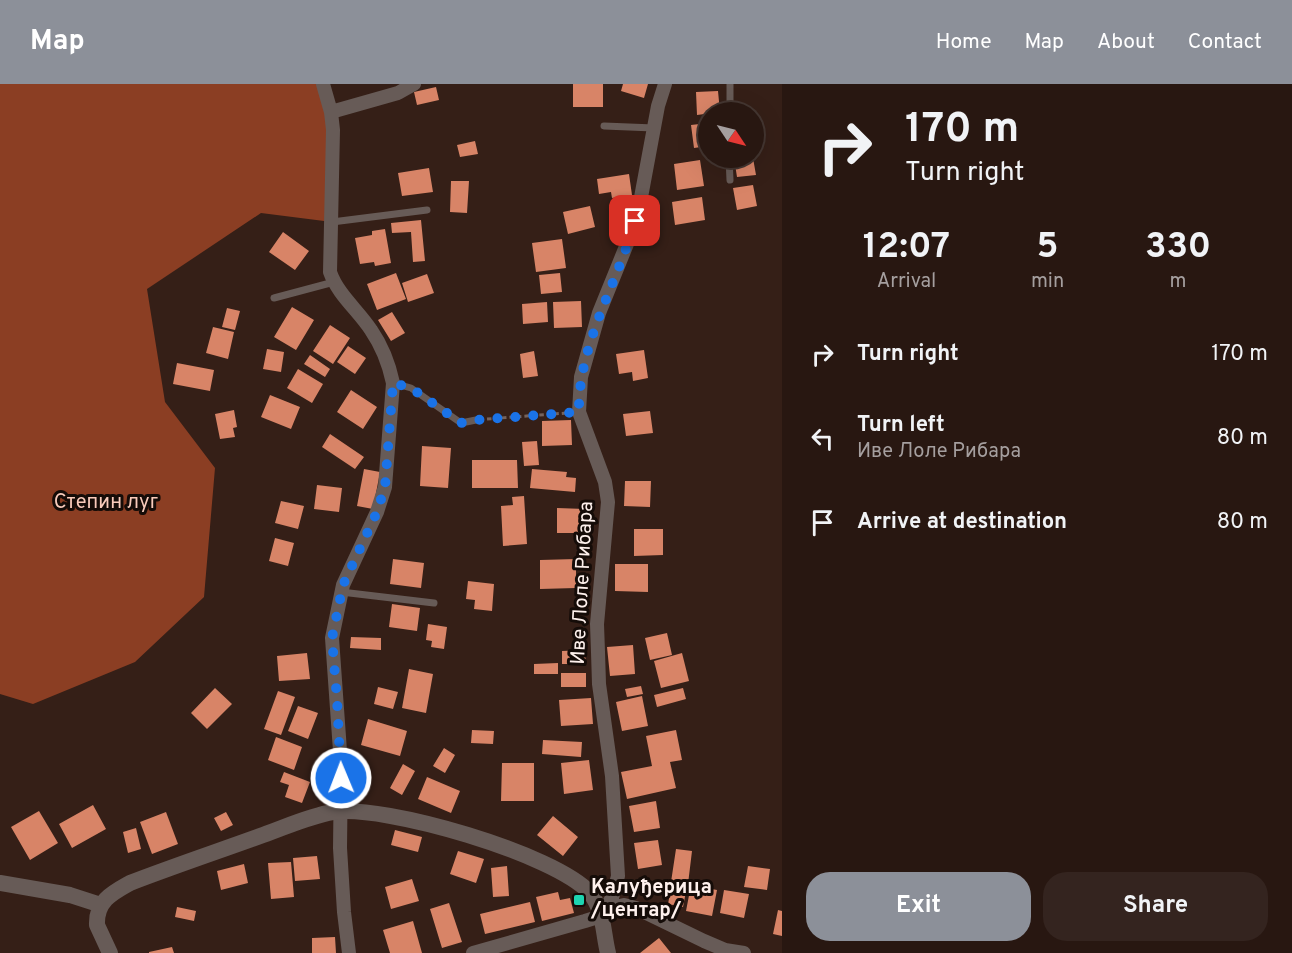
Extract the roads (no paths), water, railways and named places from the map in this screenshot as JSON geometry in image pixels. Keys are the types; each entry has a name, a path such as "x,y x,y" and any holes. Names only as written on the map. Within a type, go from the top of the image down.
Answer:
{"street":[{"path":"323,84 332,112 330,262 334,282 378,341 393,383 385,487 377,512 341,592 332,638 339,729 340,848 349,953"},
{"path":"332,112 398,93 414,84"},
{"name":"Иве Лоле Рибара","path":"601,916 612,898 618,876 612,776 599,684 597,643 598,606 608,502 604,482 579,412 581,377 599,313 634,225 665,84"},
{"path":"110,953 97,925 97,915 108,896 130,883 320,814 356,810 417,820 518,852 573,878 594,898 601,916 608,953"},
{"path":"0,883 70,895 101,905"},
{"path":"473,953 601,916 616,908 631,906 725,950 744,953"}],"lane":[{"path":"730,84 730,102"},
{"path":"604,126 654,128"},
{"path":"729,168 730,180"},
{"path":"332,222 427,210"},
{"path":"274,298 334,282"},
{"path":"393,383 411,388 461,423 476,420"},
{"path":"341,592 434,603"}],"place":[{"name":"Калуђерица /центар/","path":"579,900"}],"park label":[{"name":"Степин луг","path":"106,503"}]}
